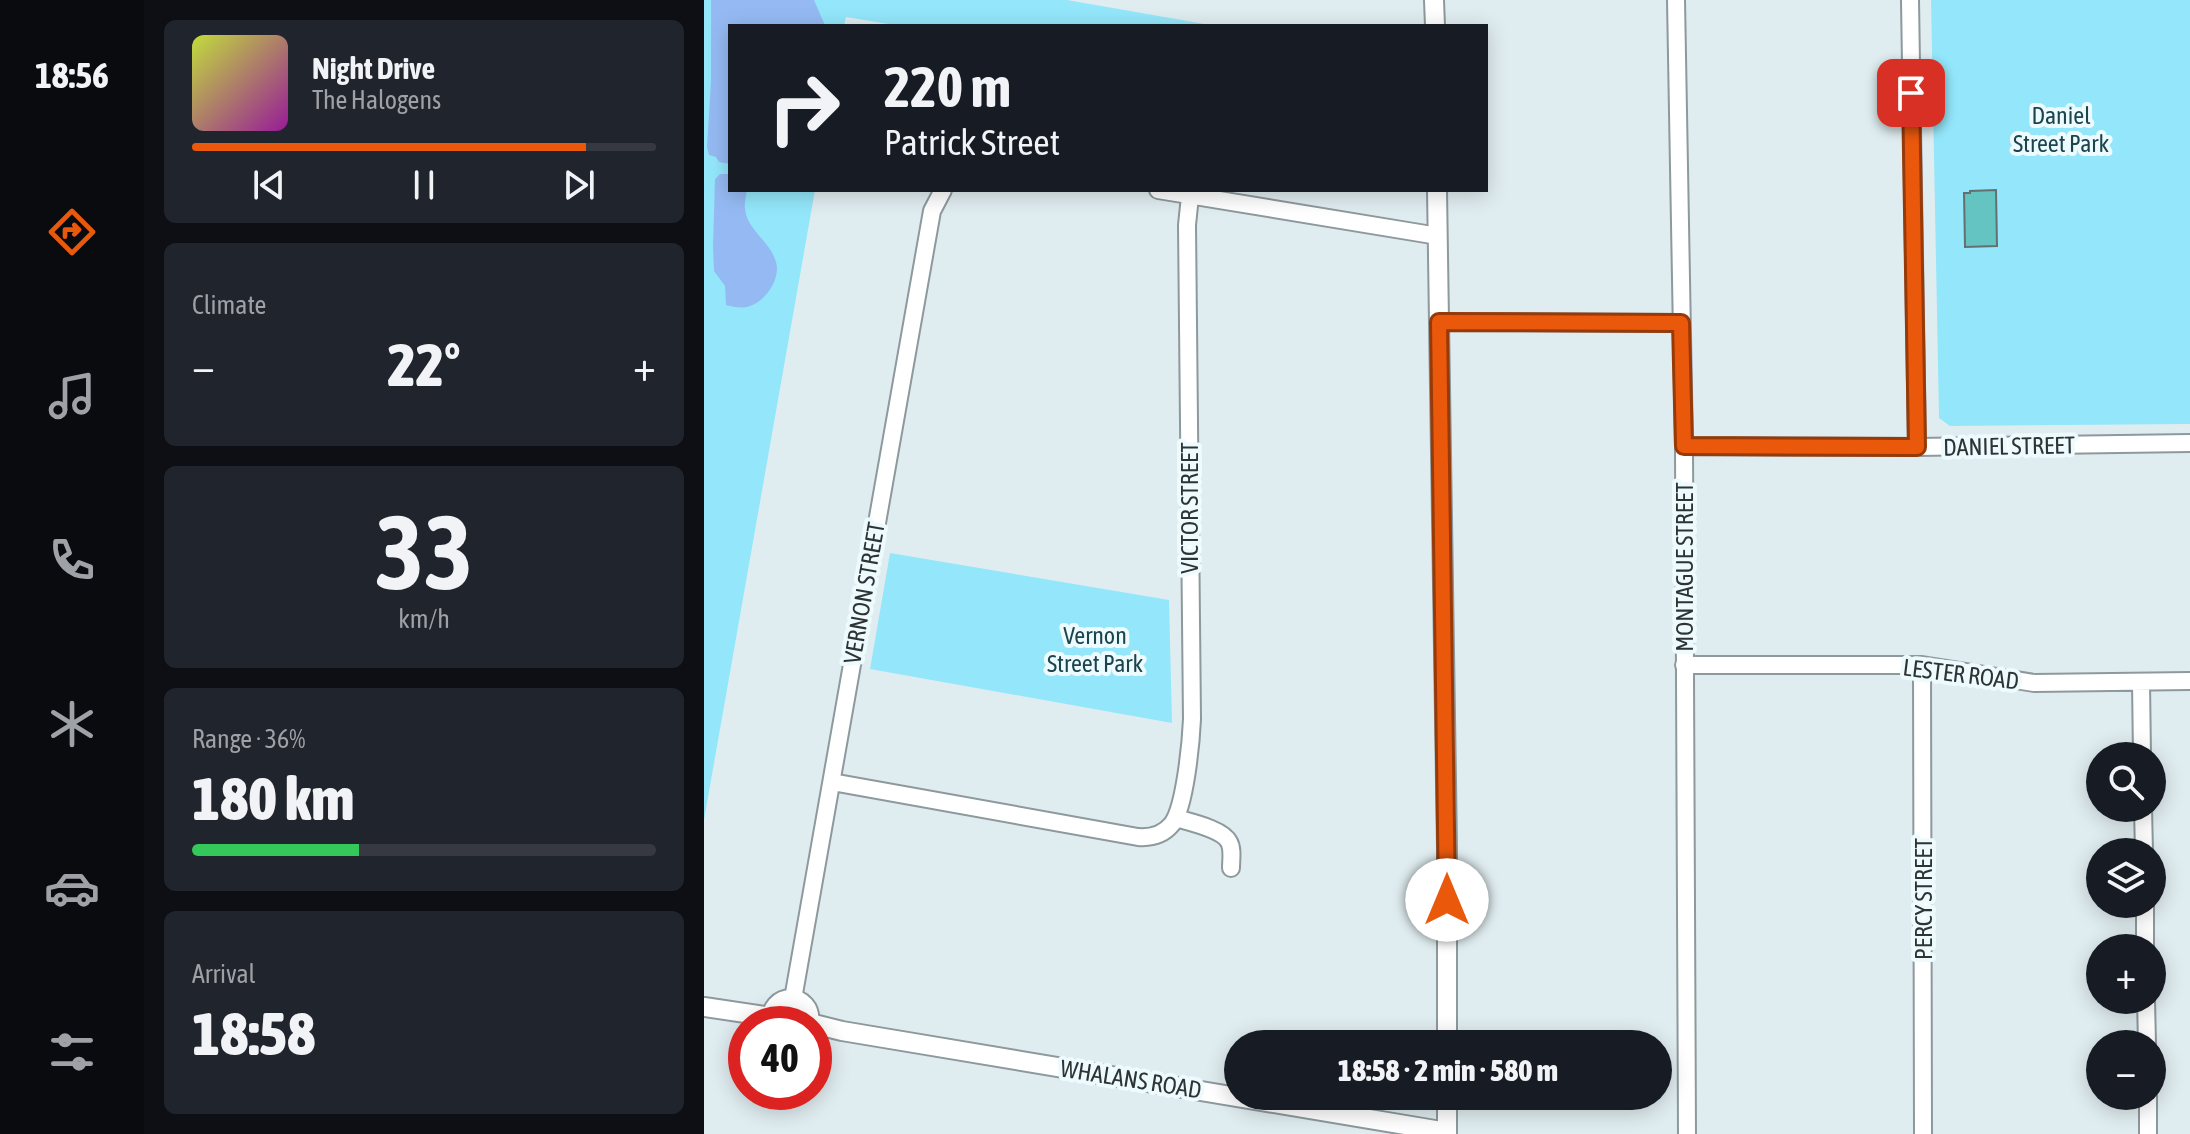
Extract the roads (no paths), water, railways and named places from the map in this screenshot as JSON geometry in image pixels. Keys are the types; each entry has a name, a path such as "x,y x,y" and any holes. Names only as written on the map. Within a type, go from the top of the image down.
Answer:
{"street":[{"path":"1434,0 1435,24"},
{"name":"MONTAGUE STREET","path":"1676,0 1684,446 1687,1134"},
{"path":"1910,0 1917,447"},
{"name":"VERNON STREET","path":"793,999 932,211 942,192"},
{"path":"1169,192 1438,236"},
{"path":"1437,192 1447,1030"},
{"name":"VICTOR STREET","path":"1176,818 1182,799 1192,719 1187,240 1190,196"},
{"path":"1439,322 1681,323"},
{"name":"DANIEL STREET","path":"1684,446 2190,443"},
{"name":"LESTER ROAD","path":"1684,665 1922,665 2030,682 2190,681"},
{"name":"PERCY STREET","path":"1922,665 1923,1134"},
{"path":"2141,682 2142,742"},
{"path":"832,782 1138,837 1160,834 1176,818 1225,837 1231,847 1231,868"},
{"path":"776,1006 782,1001 793,999 804,1006"},
{"path":"704,1007 728,1012"},
{"name":"WHALANS ROAD","path":"832,1029 1447,1133"},
{"path":"1447,1110 1447,1133"},
{"path":"2148,1110 2148,1134"}],"park label":[{"name":"Daniel Street Park","path":"2061,129"},
{"name":"Vernon Street Park","path":"1095,649"}]}
